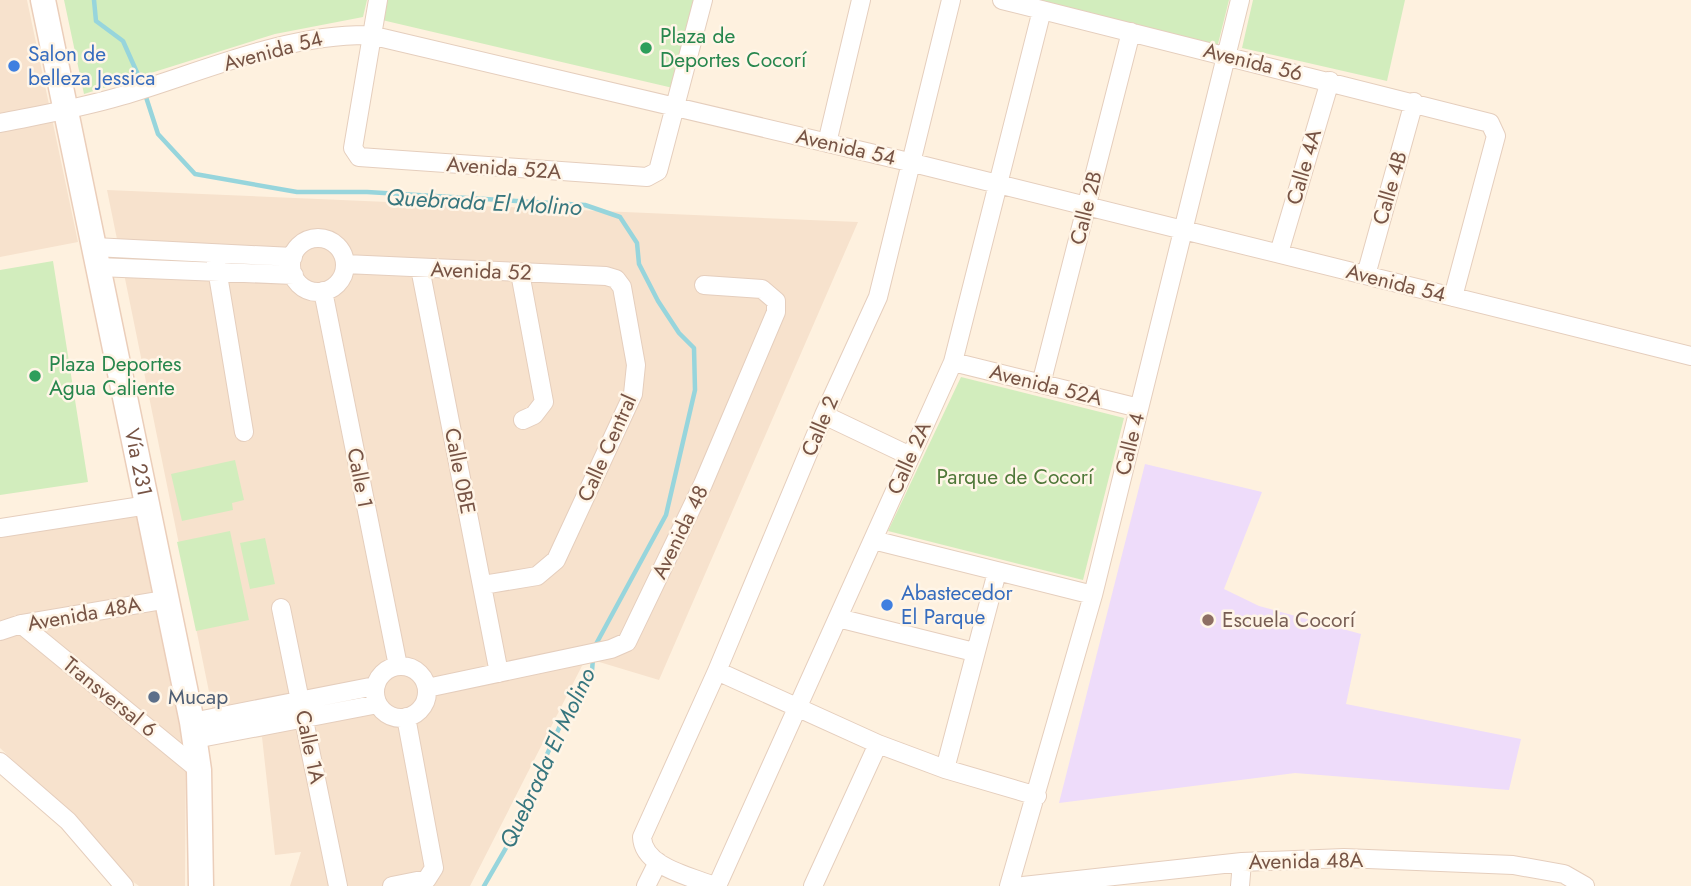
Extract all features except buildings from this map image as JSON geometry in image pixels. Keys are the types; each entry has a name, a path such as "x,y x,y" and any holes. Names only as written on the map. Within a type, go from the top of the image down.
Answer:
{"main road":[{"name":"Vía 231","path":"44,0 169,599 193,731 199,770 201,886"}],"street":[{"path":"370,35 378,0"},
{"path":"678,106 703,0"},
{"path":"827,143 860,0"},
{"name":"Calle 2","path":"658,862 645,852 642,837 718,671 824,415 878,297 951,0"},
{"name":"Avenida 56","path":"1002,0 1490,123 1496,136 1453,297"},
{"name":"Calle 4","path":"1009,886 1093,595 1240,0"},
{"name":"Calle 2A","path":"716,886 873,540 908,455 953,362 1042,10"},
{"name":"Calle 2B","path":"1041,384 1131,32"},
{"name":"Avenida 54","path":"0,122 68,110 119,97 288,43 337,35 370,35 1086,205 1691,356"},
{"name":"Avenida 52A","path":"370,35 353,148 363,159 647,177 658,171 678,106"},
{"name":"Calle 4A","path":"1279,253 1330,81"},
{"name":"Calle 4B","path":"1366,275 1414,102"},
{"path":"322,238 338,247 345,264 339,282 323,291 303,286 294,275 293,257 304,242 322,238"},
{"path":"215,253 244,432"},
{"path":"96,257 215,253 293,257"},
{"path":"96,257 217,272 294,275"},
{"name":"Avenida 52","path":"345,264 606,276 616,279"},
{"name":"Calle 0BE","path":"420,268 499,673"},
{"path":"520,272 544,402 534,415 523,420"},
{"name":"Calle Central","path":"483,585 537,576 556,560 633,394 636,365 622,287 616,279"},
{"name":"Avenida 48","path":"427,688 611,649 627,642 703,484 776,312 776,301 762,289 704,285"},
{"name":"Calle 1","path":"323,291 398,666"},
{"name":"Avenida 52A","path":"953,362 1139,408"},
{"path":"824,415 908,455"},
{"path":"0,528 148,505"},
{"path":"873,540 1093,595"},
{"path":"945,769 997,572"},
{"name":"Avenida 48A","path":"0,631 21,624 169,599"},
{"name":"Calle 1A","path":"281,608 338,886"},
{"path":"838,618 974,652"},
{"name":"Transversal 6","path":"21,624 199,770"},
{"path":"398,666 420,674 427,688 422,707 406,717 387,714 377,695 384,672 398,666"},
{"path":"718,671 878,744 945,769 1037,796"},
{"path":"193,731 377,695"},
{"path":"392,886 427,879 433,874 434,867 406,717"},
{"path":"813,886 878,744"},
{"path":"0,762 68,821 124,886"},
{"name":"Avenida 48A","path":"1023,886 1242,862 1344,858 1513,865 1564,874 1586,886"},
{"path":"646,886 658,862 716,886"},
{"path":"1240,886 1242,862"}],"shaded area":[{"path":"0,0 27,0 78,242 0,257"},
{"path":"107,190 858,222 659,680 586,658 470,886 290,886 301,852 275,855 262,737 219,741"},
{"name":"Escuela Cocorí","path":"1145,464 1262,492 1224,589 1259,606 1361,634 1346,704 1521,739 1509,790 1295,773 1059,803"},
{"path":"145,510 186,750 185,886 139,886 122,874 83,826 0,748 0,535"}],"green space":[{"path":"64,0 367,0 363,17 275,34 84,94"},
{"path":"387,0 695,0 673,88 382,20"},
{"path":"1024,0 1229,0 1217,48"},
{"path":"1253,0 1405,0 1387,81 1242,48"},
{"name":"Plaza Deportes Agua Caliente","path":"53,261 88,482 0,495 0,270"},
{"name":"Parque de Cocorí","path":"961,377 1124,418 1083,580 888,531"},
{"path":"235,460 244,500 232,503 233,510 182,521 171,474"},
{"path":"230,531 249,620 196,631 177,542"},
{"path":"265,538 275,584 250,589 240,543"}],"waterway":[{"name":"Quebrada El Molino","path":"94,0 96,21 123,41 143,86"},
{"name":"Quebrada El Molino","path":"145,94 158,134 195,174 297,192 367,192 585,205 620,217 637,243 639,264 658,301 679,333 694,348 695,390 666,515 595,646"},
{"name":"Quebrada El Molino","path":"484,886 514,834 522,809 560,726 592,671 593,658"}],"place":[{"name":"Plaza de Deportes Cocorí","path":"646,48"},
{"name":"Salon de belleza Jessica","path":"14,66"},
{"name":"Plaza Deportes Agua Caliente","path":"35,376"},
{"name":"Abastecedor El Parque","path":"887,605"},
{"name":"Escuela Cocorí","path":"1208,620"},
{"name":"Mucap","path":"154,697"}]}
